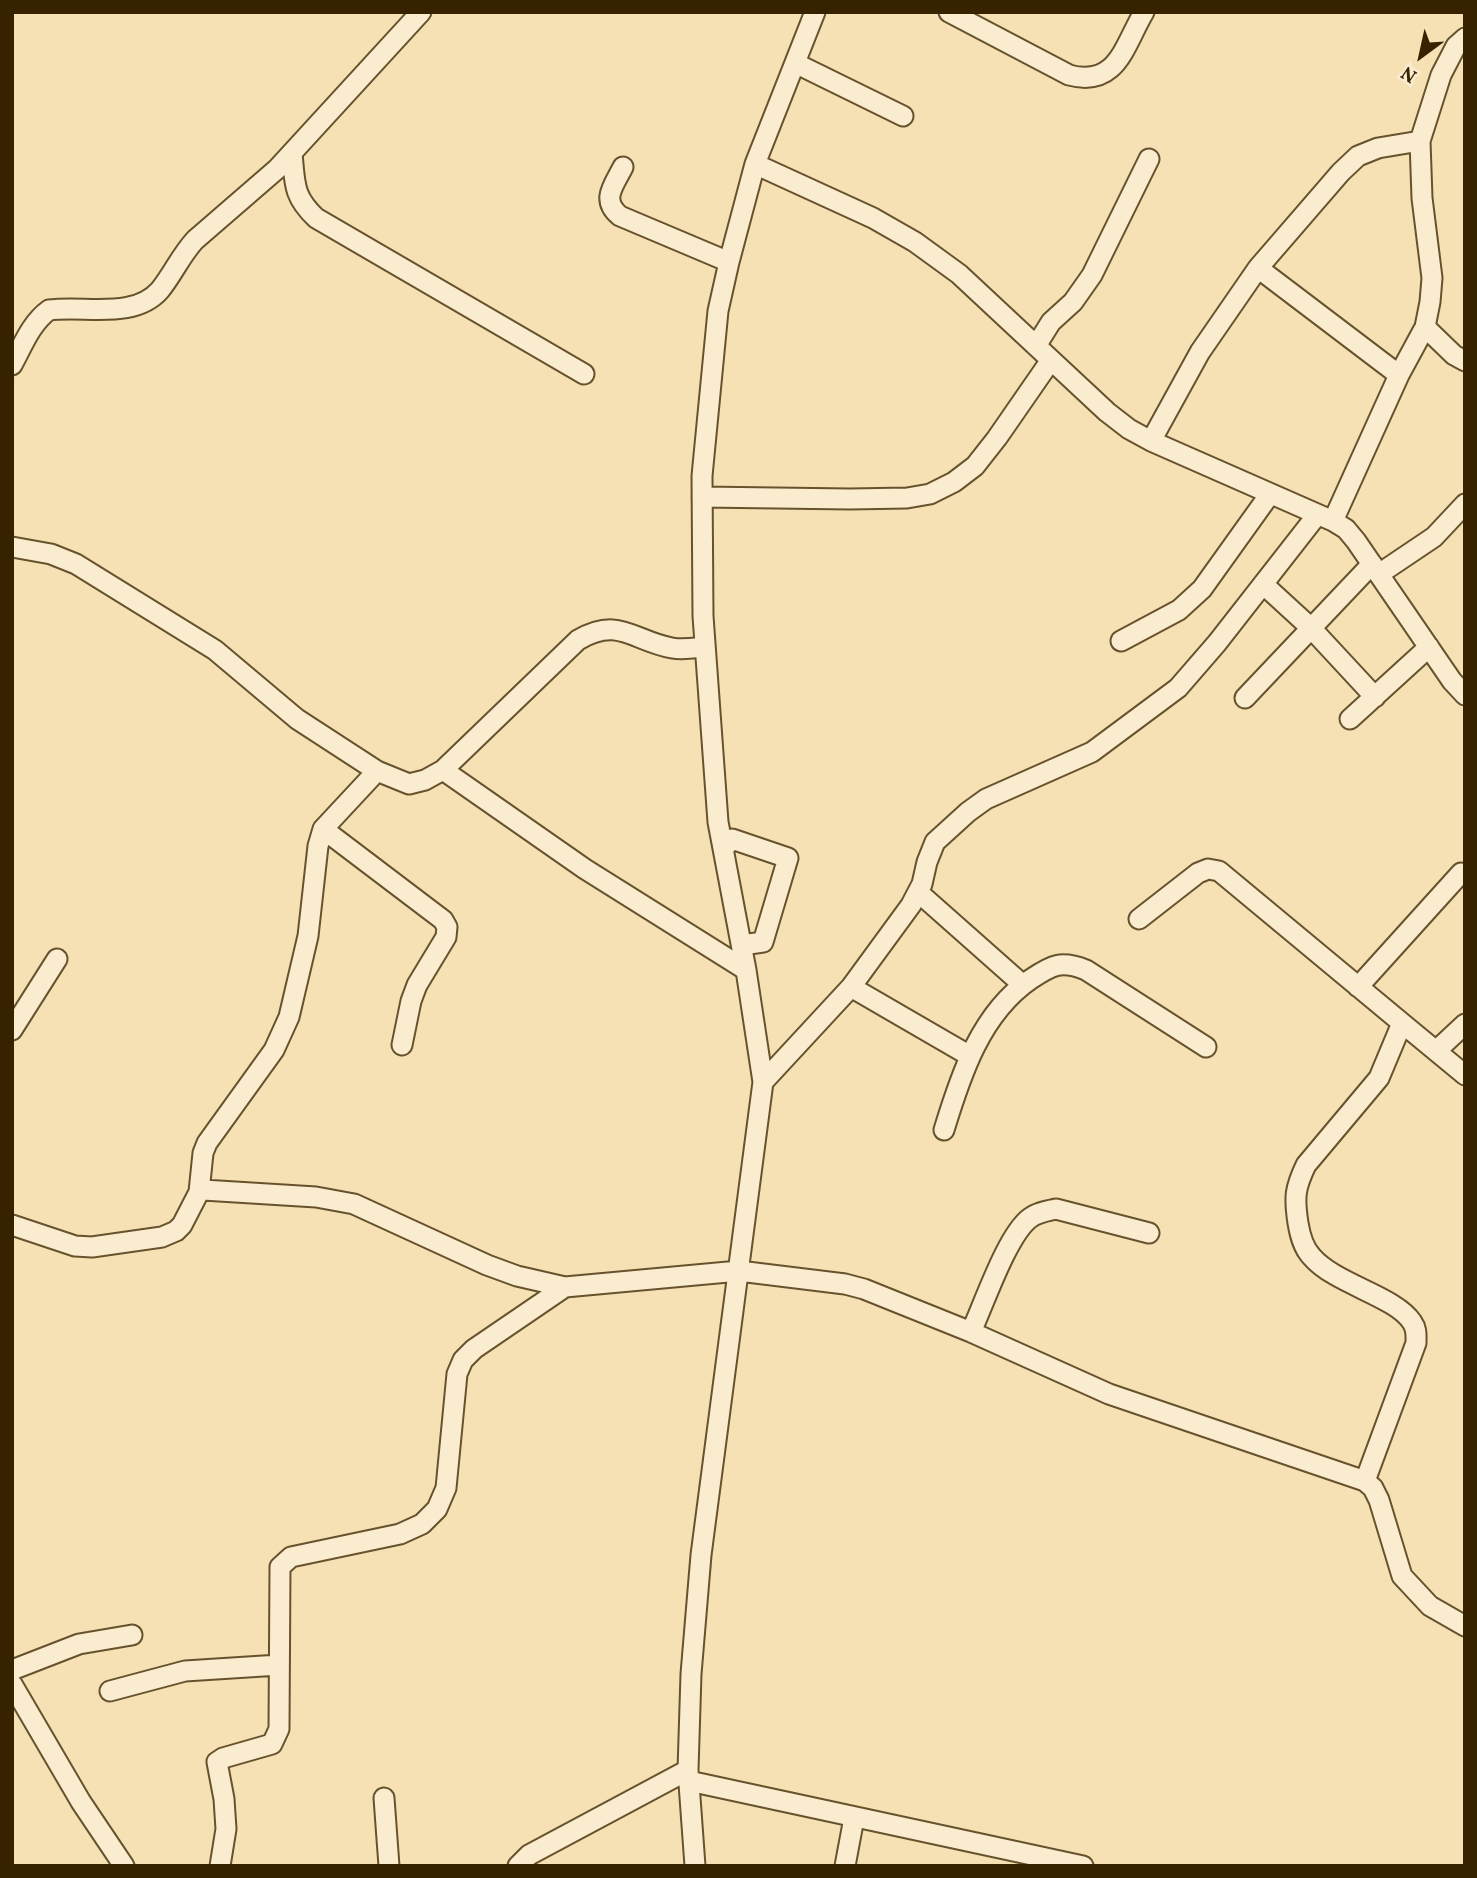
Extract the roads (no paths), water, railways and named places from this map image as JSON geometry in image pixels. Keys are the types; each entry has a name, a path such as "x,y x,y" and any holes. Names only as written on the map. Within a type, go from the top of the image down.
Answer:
{"street":[{"path":"12,365 34,325 49,310 137,307 152,299 195,240 260,185 292,153 421,12"},
{"path":"695,1866 689,1775 691,1674 701,1555 763,1082 747,970 718,822 703,616 702,476 718,311 729,262 755,164 815,12"},
{"path":"948,12 1069,75 1084,79 1101,76 1114,66 1143,12"},
{"path":"763,1082 851,987 918,892 936,842 952,825 986,799 1091,752 1159,704 1197,667 1263,584 1325,518 1425,327 1432,278 1422,198 1420,141 1441,75 1456,46 1465,38"},
{"path":"795,63 903,116"},
{"path":"1150,441 1200,352 1258,268 1341,172 1358,156 1378,148 1420,141"},
{"path":"292,153 295,186 301,204 316,218 584,374"},
{"path":"1036,345 1051,322 1073,302 1092,275 1149,159"},
{"path":"755,164 873,218 915,242 959,274 1107,412 1129,429 1150,441 1346,529 1465,695"},
{"path":"623,167 608,195 613,210 620,216 729,262"},
{"path":"1258,268 1399,375"},
{"path":"1425,327 1454,355 1465,361"},
{"path":"702,497 850,499 907,498 930,494 954,482 975,466 998,438 1051,360"},
{"path":"1121,641 1191,601 1270,494"},
{"path":"1245,698 1311,628 1376,569 1434,537 1465,504"},
{"path":"12,547 51,554 98,577 215,650 297,719 377,771 410,784 425,780 443,770 578,640 590,633 615,629 670,648 705,647"},
{"path":"1263,584 1311,628 1375,697"},
{"path":"1350,719 1429,647"},
{"path":"443,770 595,875 747,970"},
{"path":"12,1225 66,1243 92,1247 162,1237 176,1231 181,1225 199,1192 203,1153 207,1143 274,1050 289,1017 308,936 318,846 323,829 377,771"},
{"path":"323,829 443,920 447,927 446,937 417,985 402,1045"},
{"path":"723,849 732,839 788,858 763,942 742,945"},
{"path":"1139,919 1198,873 1208,869 1219,871 1465,1074"},
{"path":"1357,987 1461,873"},
{"path":"918,892 1023,985"},
{"path":"12,1030 57,959"},
{"path":"944,1130 970,1056 995,1014 1023,985 1057,965 1070,964 1086,970 1206,1047"},
{"path":"851,987 970,1056"},
{"path":"1365,1481 1416,1343 1417,1332 1401,1311 1326,1270 1312,1258 1304,1246 1294,1198 1306,1165 1379,1079 1402,1023"},
{"path":"1436,1051 1465,1024"},
{"path":"199,1192 208,1189 316,1197 345,1202 487,1265 517,1276 565,1287 738,1271 845,1284 864,1289 971,1332 1109,1394 1365,1481 1373,1488 1379,1500 1402,1576 1430,1606 1465,1626"},
{"path":"971,1332 1013,1240 1031,1218 1044,1211 1056,1209 1149,1233"},
{"path":"220,1866 226,1829 225,1799 217,1762 271,1744 277,1736 280,1723 278,1576 283,1562 291,1557 400,1534 422,1524 437,1509 446,1488 457,1374 463,1360 492,1336 565,1287"},
{"path":"12,1670 79,1644 132,1634"},
{"path":"110,1691 185,1671 279,1665"},
{"path":"12,1684 81,1802 124,1866"},
{"path":"518,1866 529,1855 689,1775 854,1818 1083,1866"},
{"path":"384,1798 389,1866"},
{"path":"845,1866 854,1818"}]}
